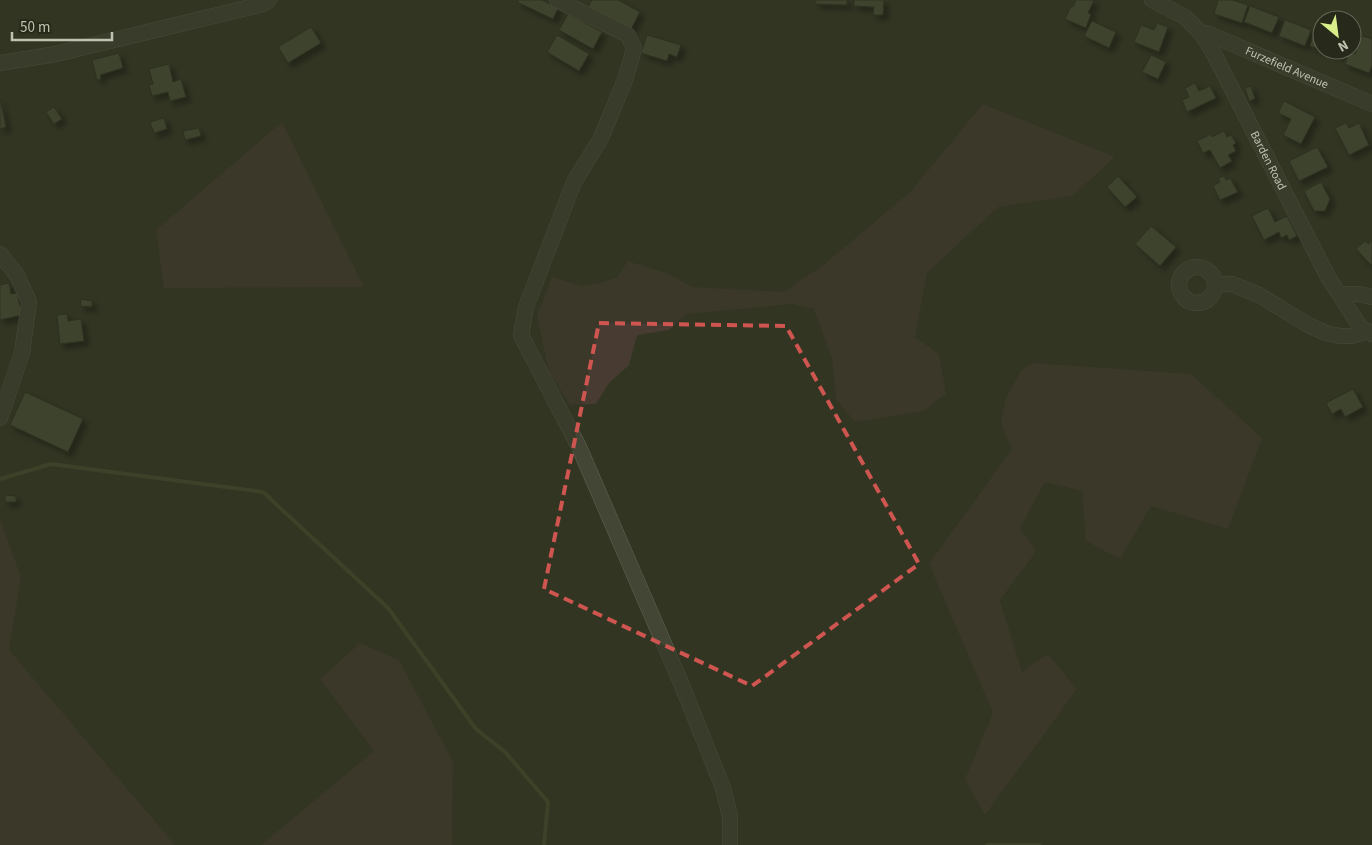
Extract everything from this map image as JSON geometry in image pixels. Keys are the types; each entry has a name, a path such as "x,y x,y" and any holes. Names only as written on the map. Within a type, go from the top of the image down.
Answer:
{"street":[{"path":"0,63 56,54 263,4 270,0"},
{"path":"556,0 628,35 634,49 626,80 601,138 574,182 526,307 521,335 579,448 713,762 723,788 730,817 730,845"},
{"name":"Barden Road","path":"1152,0 1185,17 1200,32 1213,52 1328,277 1361,328 1370,333"},
{"name":"Furzefield Avenue","path":"1200,32 1209,34 1372,104"},
{"path":"0,254 17,275 29,302 22,353 0,418"},
{"path":"1216,284 1232,284 1253,292 1308,325 1326,333 1352,336 1370,333"},
{"path":"1340,294 1360,294 1372,297"}],"highlighted area":[{"path":"599,323 786,326 919,564 752,686 544,589"}],"shaded area":[{"path":"983,104 1115,157 1072,196 998,207 927,273 915,337 939,354 946,394 924,411 855,422 836,399 832,359 814,309 793,304 686,314 669,330 637,335 629,365 609,383 596,404 570,405 549,372 537,316 552,277 582,286 600,283 617,277 628,261 669,274 692,287 784,292 826,263 911,191"},
{"path":"282,122 364,287 164,288 156,230"},
{"path":"1033,363 1191,374 1262,438 1228,529 1151,506 1120,559 1086,541 1082,491 1045,482 1020,528 1036,552 1000,600 1022,672 1048,654 1077,689 985,815 965,779 993,713 929,564 1012,449 1001,424 1005,400 1021,371"},
{"path":"0,520 21,577 9,650 175,845 0,845"},
{"path":"360,643 399,660 453,762 452,845 261,845 374,751 320,679"}],"building":[{"path":"518,0 542,0 558,8 553,19 517,2"},
{"path":"592,0 618,0 640,12 630,31 588,7"},
{"path":"815,0 847,0 847,5 815,4"},
{"path":"854,0 884,0 883,15 873,15 874,7 854,6"},
{"path":"1076,0 1094,0 1088,13 1091,14 1086,28 1065,19"},
{"path":"1218,0 1232,0 1248,5 1242,23 1214,14"},
{"path":"1250,6 1279,17 1272,33 1244,22"},
{"path":"568,14 602,32 593,49 559,30"},
{"path":"1285,20 1311,30 1305,46 1279,36"},
{"path":"1092,21 1116,32 1109,48 1084,36"},
{"path":"1157,23 1168,27 1159,52 1134,42 1141,25 1154,30"},
{"path":"311,27 321,43 288,63 278,47"},
{"path":"557,35 589,54 579,71 547,52"},
{"path":"647,35 681,45 677,57 669,54 667,61 641,53"},
{"path":"1362,36 1372,39 1372,66 1369,73 1345,64 1347,60 1362,60"},
{"path":"119,53 123,68 100,75 101,79 97,80 92,60"},
{"path":"1151,55 1166,62 1158,79 1142,72"},
{"path":"169,64 173,82 181,79 186,97 170,101 168,92 152,96 149,85 153,84 149,69"},
{"path":"1195,83 1199,91 1210,86 1216,98 1187,112 1182,100 1189,97 1185,88"},
{"path":"1251,86 1255,99 1249,101 1245,88"},
{"path":"0,98 6,127 0,129"},
{"path":"1284,101 1315,117 1301,144 1283,135 1291,119 1278,113"},
{"path":"54,107 62,119 54,124 46,112"},
{"path":"164,118 167,129 154,133 150,122"},
{"path":"1346,123 1349,128 1359,123 1369,145 1349,155 1335,128"},
{"path":"199,128 201,136 185,140 183,131"},
{"path":"1224,131 1227,137 1231,135 1236,143 1233,145 1236,151 1228,155 1232,161 1220,168 1210,150 1203,153 1197,141 1211,134 1212,137"},
{"path":"1317,147 1328,167 1299,181 1289,161"},
{"path":"1118,176 1137,197 1125,207 1107,187"},
{"path":"1224,176 1226,180 1230,178 1238,192 1220,200 1213,186 1220,182 1218,178"},
{"path":"1321,182 1330,199 1325,211 1314,211 1304,191"},
{"path":"1268,208 1275,222 1287,216 1297,236 1289,240 1287,235 1281,238 1279,232 1264,240 1252,216"},
{"path":"1151,226 1176,247 1160,266 1135,244"},
{"path":"1365,241 1368,244 1372,241 1371,265 1356,249"},
{"path":"9,283 11,294 17,293 22,315 0,320 0,285"},
{"path":"81,299 92,301 92,307 80,306"},
{"path":"67,314 68,321 81,319 84,341 60,344 57,315"},
{"path":"1353,389 1363,407 1345,417 1341,409 1332,414 1326,403"},
{"path":"25,392 83,419 68,452 10,425"},
{"path":"5,495 16,496 16,502 5,502"}],"waterway":[{"path":"0,479 51,464 263,492 388,608 476,729 505,752 548,802 544,845"},
{"path":"987,845 1040,845"}]}
